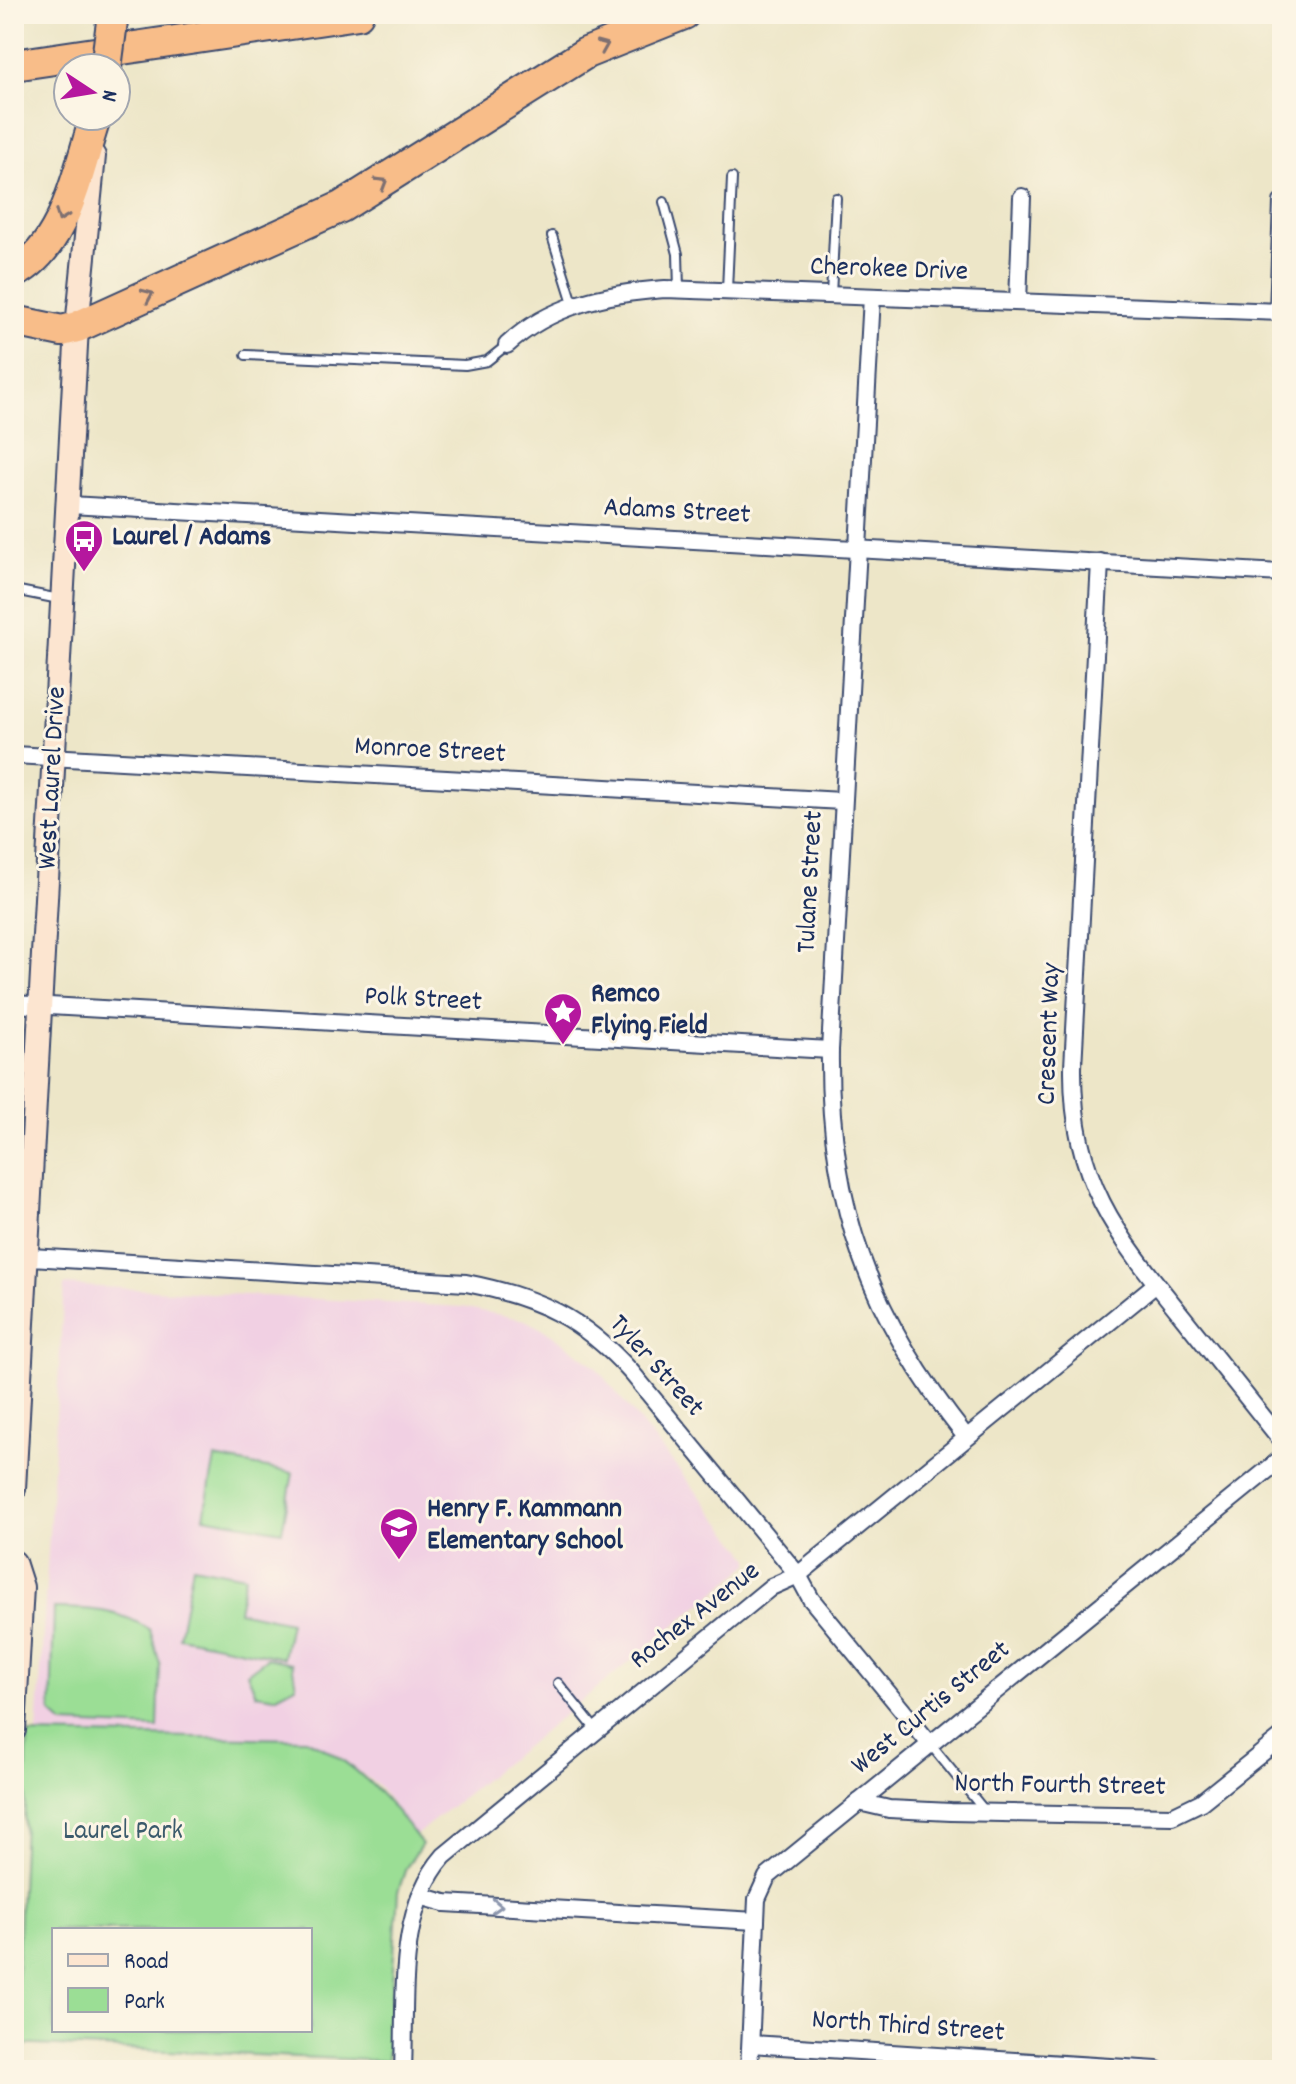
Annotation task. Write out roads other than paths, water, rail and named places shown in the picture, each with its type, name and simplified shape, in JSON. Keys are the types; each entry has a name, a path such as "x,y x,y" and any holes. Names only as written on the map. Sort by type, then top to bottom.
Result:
{"highway":[{"path":"108,52 113,14"},
{"path":"14,65 358,14"},
{"path":"14,321 62,331 77,327 341,207 586,53 684,14"},
{"path":"129,52 162,43"},
{"path":"14,83 52,73"},
{"path":"14,273 38,257 53,237 92,132"}],"main road":[{"name":"West Laurel Drive","path":"14,1489 21,1256 42,1006 77,327 96,132"},
{"path":"14,1562 22,1587 14,1730"}],"street":[{"path":"1018,302 1022,197"},
{"path":"1280,312 1282,202"},
{"name":"Cherokee Drive","path":"507,345 544,317 574,306 624,294 679,289 1280,312"},
{"name":"Tulane Street","path":"872,297 830,1050 835,1162 857,1249 900,1342 966,1437"},
{"name":"Adams Street","path":"70,505 1282,573"},
{"name":"Crescent Way","path":"1100,562 1073,1102 1081,1152 1099,1202 1122,1240 1282,1441"},
{"name":"Monroe Street","path":"14,755 842,801"},
{"name":"Polk Street","path":"14,1004 830,1050"},
{"name":"Tyler Street","path":"21,1256 466,1283 519,1294 558,1311 612,1351 798,1575 811,1599 930,1744"},
{"name":"Rochex Avenue","path":"403,2070 409,1952 420,1896 432,1871 444,1856 771,1587 798,1575 1156,1284"},
{"name":"West Curtis Street","path":"749,2070 757,1899 767,1877 1282,1458"},
{"name":"North Fourth Street","path":"859,1802 889,1809 1172,1816 1201,1802 1282,1737"},
{"path":"420,1896 445,1903 756,1921"},
{"name":"North Third Street","path":"751,2044 1157,2070"}],"lane":[{"path":"727,290 732,178"},
{"path":"831,295 836,198"},
{"path":"664,202 678,254 679,289"},
{"path":"552,236 574,306"},
{"path":"246,355 465,365 487,361 507,345"},
{"path":"14,590 64,600"},
{"path":"558,1683 596,1730"},
{"path":"930,1744 984,1810"}],"place":[{"name":"Laurel / Adams","path":"84,573"},
{"name":"Remco Flying Field","path":"563,1046"},
{"name":"Henry F. Kammann Elementary School","path":"399,1561"}],"park label":[{"name":"Laurel Park","path":"123,1833"}]}
